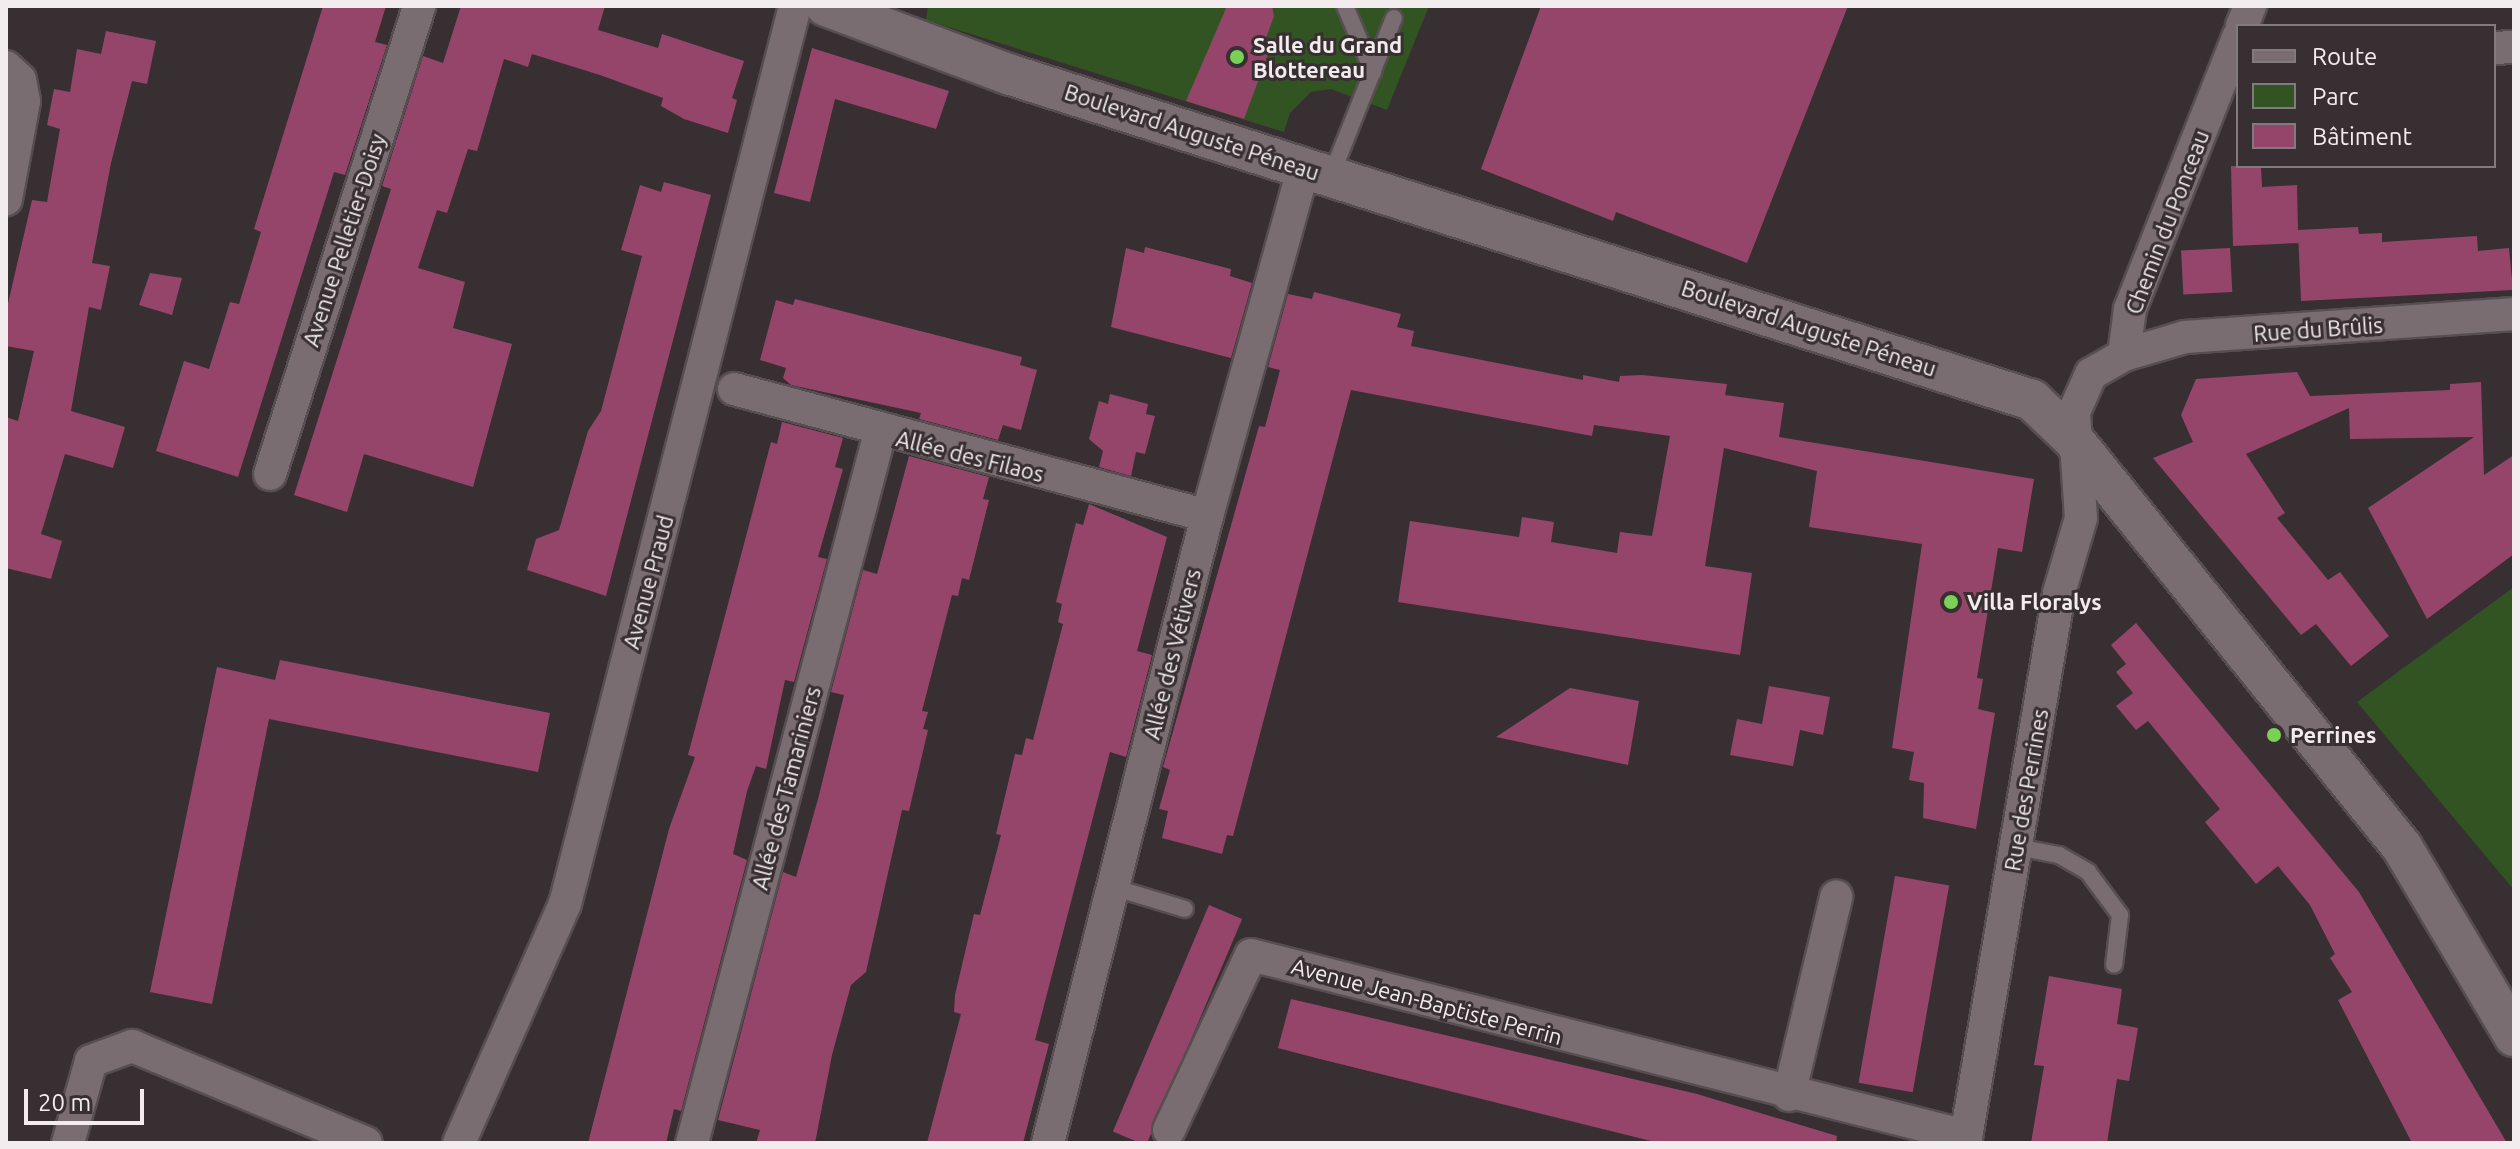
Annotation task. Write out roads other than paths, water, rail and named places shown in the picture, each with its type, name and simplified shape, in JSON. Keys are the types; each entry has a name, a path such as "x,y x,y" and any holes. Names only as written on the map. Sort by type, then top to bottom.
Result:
{"street":[{"name":"Avenue Pelletier-Doisy","path":"270,474 419,6"},
{"name":"Avenue Praud","path":"459,1143 565,904 795,6"},
{"name":"Boulevard Auguste Péneau","path":"826,6 1008,74 2032,400 2072,438 2402,847 2514,1036"},
{"name":"Chemin du Ponceau","path":"2124,355 2130,309 2235,53"},
{"path":"6,67 20,80 24,101 6,199"},
{"name":"Allée des Vétivers","path":"1048,1143 1207,516 1318,172"},
{"name":"Rue du Brûlis","path":"2124,355 2185,337 2514,314"},
{"path":"2072,438 2074,412 2091,374 2124,355"},
{"name":"Allée des Filaos","path":"734,389 880,433 1207,516"},
{"name":"Allée des Tamariniers","path":"692,1143 880,433"},
{"name":"Rue des Perrines","path":"1965,1139 2059,593 2081,518 2072,438"},
{"path":"1789,1095 1836,897"},
{"name":"Avenue Jean-Baptiste Perrin","path":"1169,1130 1251,955 1965,1139"},
{"path":"68,1143 91,1061 132,1046 366,1143"}],"lane":[{"path":"1345,6 1373,72"},
{"path":"1318,172 1373,72 1394,18"},
{"path":"2017,847 2059,855 2088,872 2120,915 2114,965"},
{"path":"1112,887 1185,909"}],"place":[{"name":"Salle du Grand Blottereau","path":"1237,57"},
{"name":"Villa Floralys","path":"1951,602"},
{"name":"Perrines","path":"2274,735"}]}
